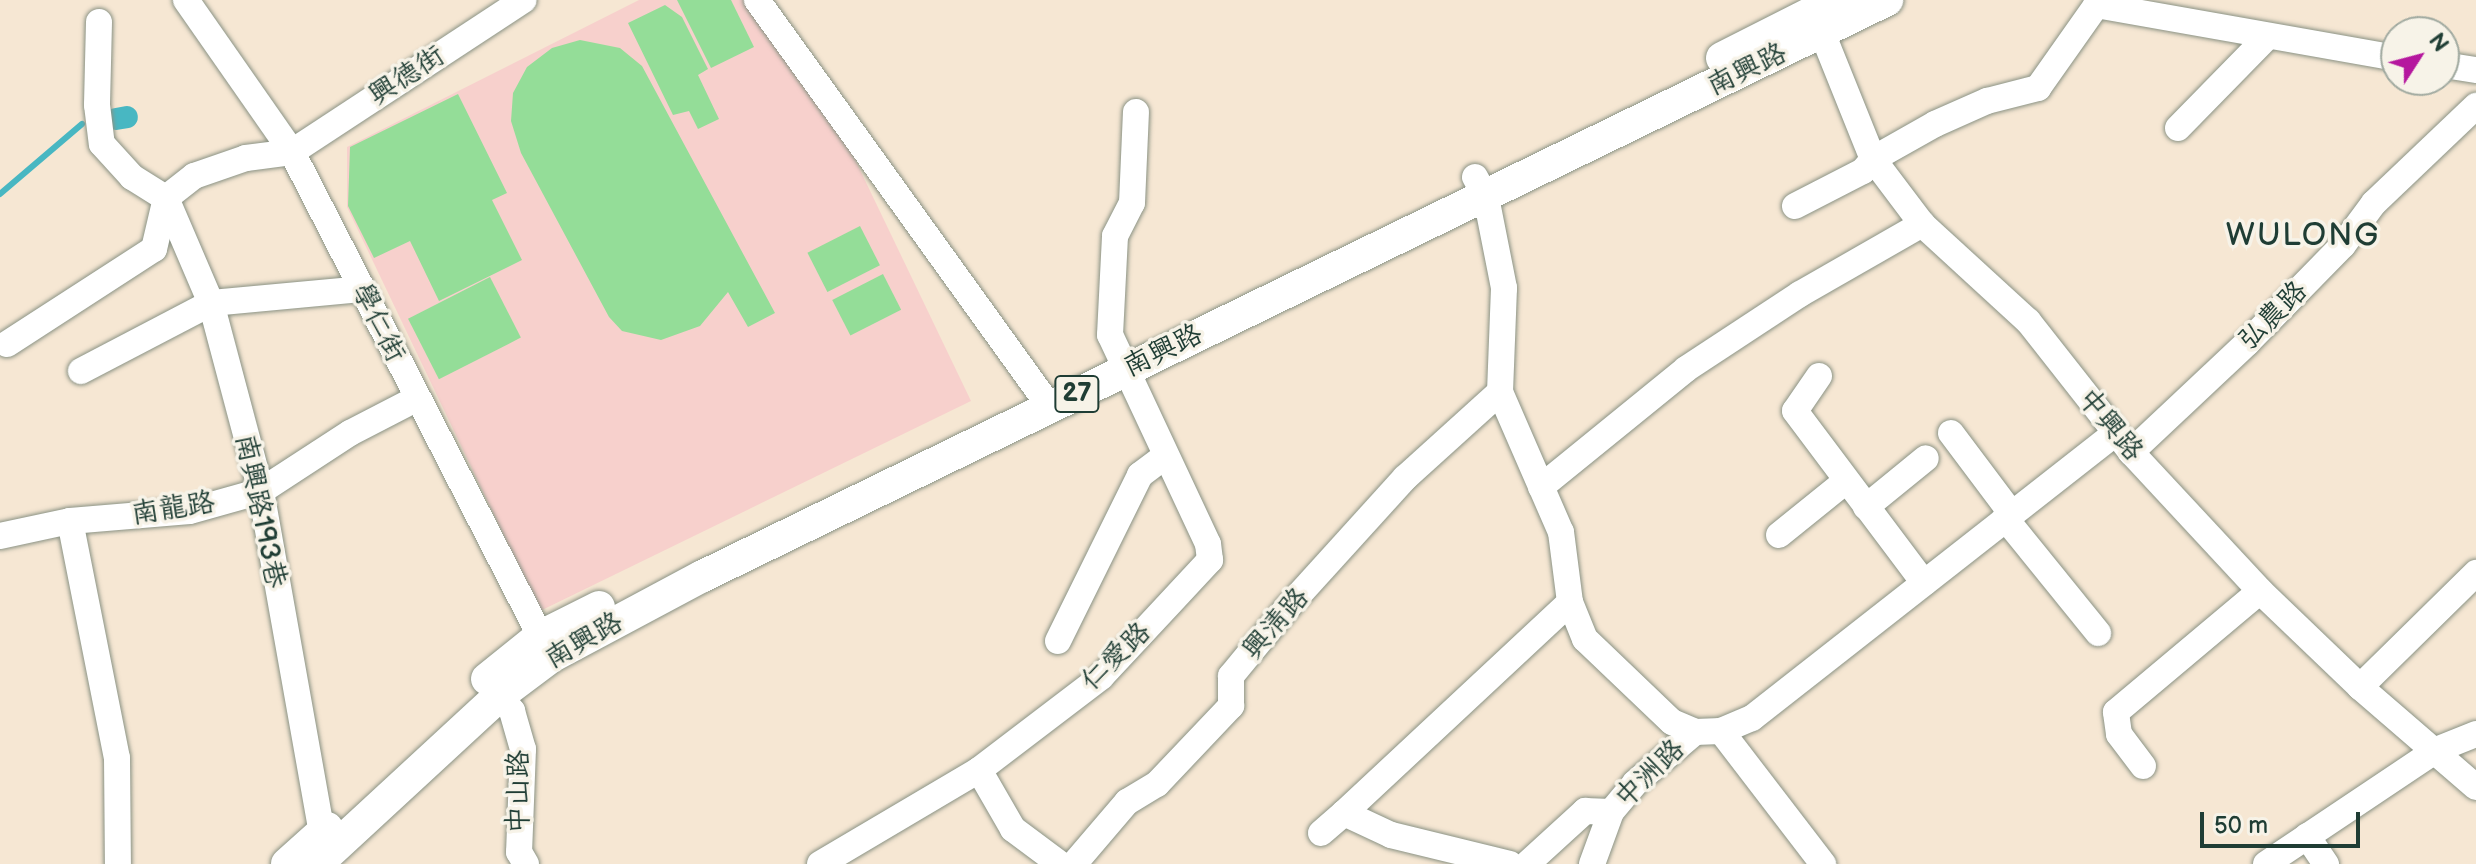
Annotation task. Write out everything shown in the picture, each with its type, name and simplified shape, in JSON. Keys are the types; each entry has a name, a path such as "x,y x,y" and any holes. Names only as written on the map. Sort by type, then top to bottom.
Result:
{"main road":[{"name":"南興路","path":"287,864 319,848 492,688 545,647 703,576 1121,361 1825,15 1887,0"}],"street":[{"name":"學仁街","path":"186,0 292,152 545,647"},
{"name":"興德街","path":"292,152 523,0"},
{"path":"757,0 1046,399"},
{"path":"1795,206 1863,171 1873,159 1987,101 2038,88 2098,3 2267,37 2380,55"},
{"name":"中興路","path":"1825,15 1873,159 1922,224 2028,321 2123,443 2260,591 2360,687 2476,787"},
{"path":"99,22 97,105 102,144 132,177 166,198"},
{"path":"2178,128 2267,37"},
{"name":"弘農路","path":"1924,583 2008,515 2123,443 2247,343 2343,245 2374,203 2476,106"},
{"name":"仁愛路","path":"820,864 979,770 1101,677 1210,560 1208,544 1110,335 1115,236 1132,203 1136,112"},
{"path":"7,344 154,249 166,198 194,176 246,158 292,152"},
{"path":"1480,187 1504,288 1500,392 1561,532 1570,602 1585,639 1672,722 1708,731 1823,864"},
{"name":"南興路193巷","path":"166,198 211,303 261,491 319,848"},
{"path":"1541,487 1686,369 1800,294 1922,224"},
{"path":"81,371 211,303 361,289"},
{"path":"1819,376 1795,411 1924,583"},
{"name":"興清路","path":"1074,864 1127,802 1157,784 1231,706 1231,676 1287,608 1405,478 1500,392"},
{"name":"南龍路","path":"0,536 70,521 190,511 261,491 350,433 416,399"},
{"path":"1951,433 2008,515 2098,633"},
{"path":"1058,641 1140,475 1165,456"},
{"path":"1866,507 1926,458"},
{"path":"1779,535 1846,481"},
{"path":"70,521 117,758 118,864"},
{"path":"2360,687 2476,573"},
{"name":"中洲路","path":"1592,864 1611,812 1635,783 1708,731 1752,718 1924,583"},
{"path":"2143,766 2119,734 2116,712 2260,591"},
{"path":"1321,833 1570,602"},
{"name":"中山路","path":"492,688 512,711 523,749 519,852 526,864"},
{"path":"2266,864 2436,750 2476,734"},
{"path":"979,770 1013,829 1060,864"},
{"path":"1527,864 1585,811 1611,812"},
{"path":"1344,813 1391,835 1510,864"},
{"path":"2307,836 2326,864"}],"shaded area":[{"path":"639,0 750,0 836,120 971,401 540,611 347,207 347,147"}],"green space":[{"path":"677,0 731,0 754,47 711,68"},
{"path":"665,5 682,17 708,69 698,75 719,119 698,129 689,111 673,115 628,23"},
{"path":"580,40 620,48 642,66 775,313 748,327 728,292 700,326 661,340 622,331 609,317 521,153 511,121 513,93 527,67 552,48"},
{"path":"458,94 507,193 492,200 522,260 439,301 410,241 374,258 348,206 350,147"},
{"path":"860,226 880,265 827,292 807,253"},
{"path":"883,274 901,310 850,336 832,300"},
{"path":"490,277 521,338 439,379 408,319"}],"waterway":[{"path":"116,119 127,117"},
{"path":"0,194 82,124"}],"district":[{"name":"WULONG","path":"2303,236"}]}
